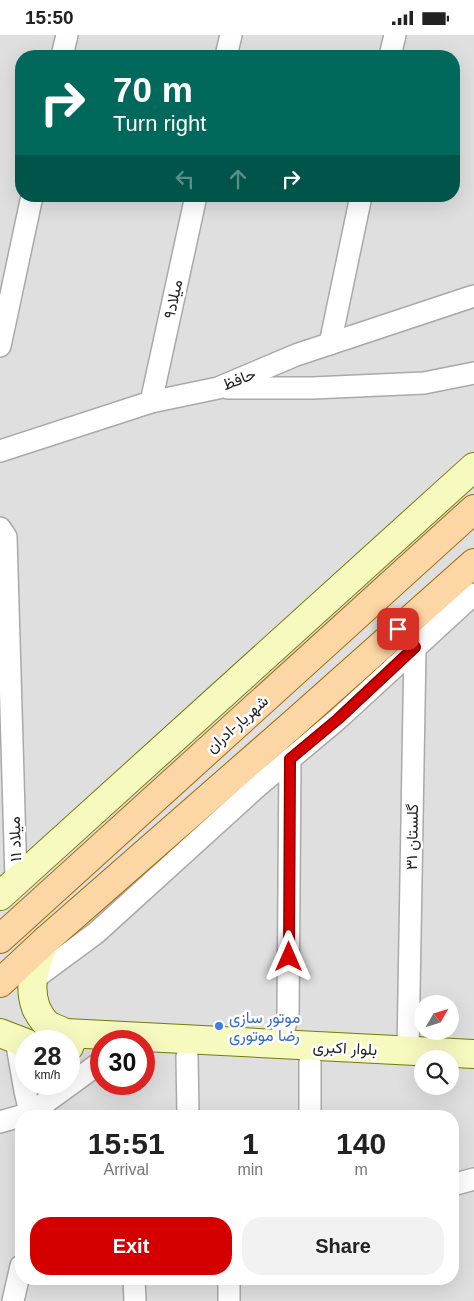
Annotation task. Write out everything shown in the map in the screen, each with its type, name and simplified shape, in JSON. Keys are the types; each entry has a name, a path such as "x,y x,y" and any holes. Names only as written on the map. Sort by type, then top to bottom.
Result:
{"main road":[{"name":"شهریار-ادران","path":"0,939 474,509"},
{"path":"0,983 46,940 294,723 407,638 474,563"}],"street":[{"path":"63,50 67,35"},
{"path":"227,50 231,35"},
{"path":"391,50 395,35"},
{"path":"0,346 31,202"},
{"name":"میلاد۹","path":"151,402 195,202"},
{"path":"330,344 360,202"},
{"name":"حافظ","path":"0,451 151,402 218,388 296,355 474,296"},
{"path":"218,388 313,388 424,383 474,373"},
{"path":"8,888 474,467"},
{"name":"میلاد ۱۱","path":"0,528 6,537 8,888"},
{"path":"31,981 96,933 290,759 338,719 407,638 474,593"},
{"name":"گلستان ۳۱","path":"407,638 416,1050"},
{"path":"279,1045 288,1016 290,759"},
{"path":"34,1110 83,1047 48,1025 39,1014 33,999 31,981 35,965 46,940"},
{"path":"14,1039 30,1110"},
{"name":"بلوار اکبری","path":"83,1047 279,1045 414,1059"},
{"name":"بلوار اکبری","path":"459,1055 474,1054"},
{"name":"بلوار اکبری","path":"155,1055 310,1062 414,1059"},
{"path":"187,1056 188,1110"},
{"path":"310,1062 310,1110"},
{"path":"459,1069 474,1070"},
{"path":"0,1122 15,1118"},
{"path":"459,1183 474,1179"},
{"path":"13,1301 17,1285"},
{"path":"134,1285 135,1301"},
{"path":"229,1285 229,1301"}],"shaded area":[{"path":"0,35 474,35 474,1301 0,1301"}],"place":[{"name":"موتور سازی رضا موتوری","path":"219,1026"}],"route":[{"path":"289,957 290,759 338,719 415,647 398,629"}]}
